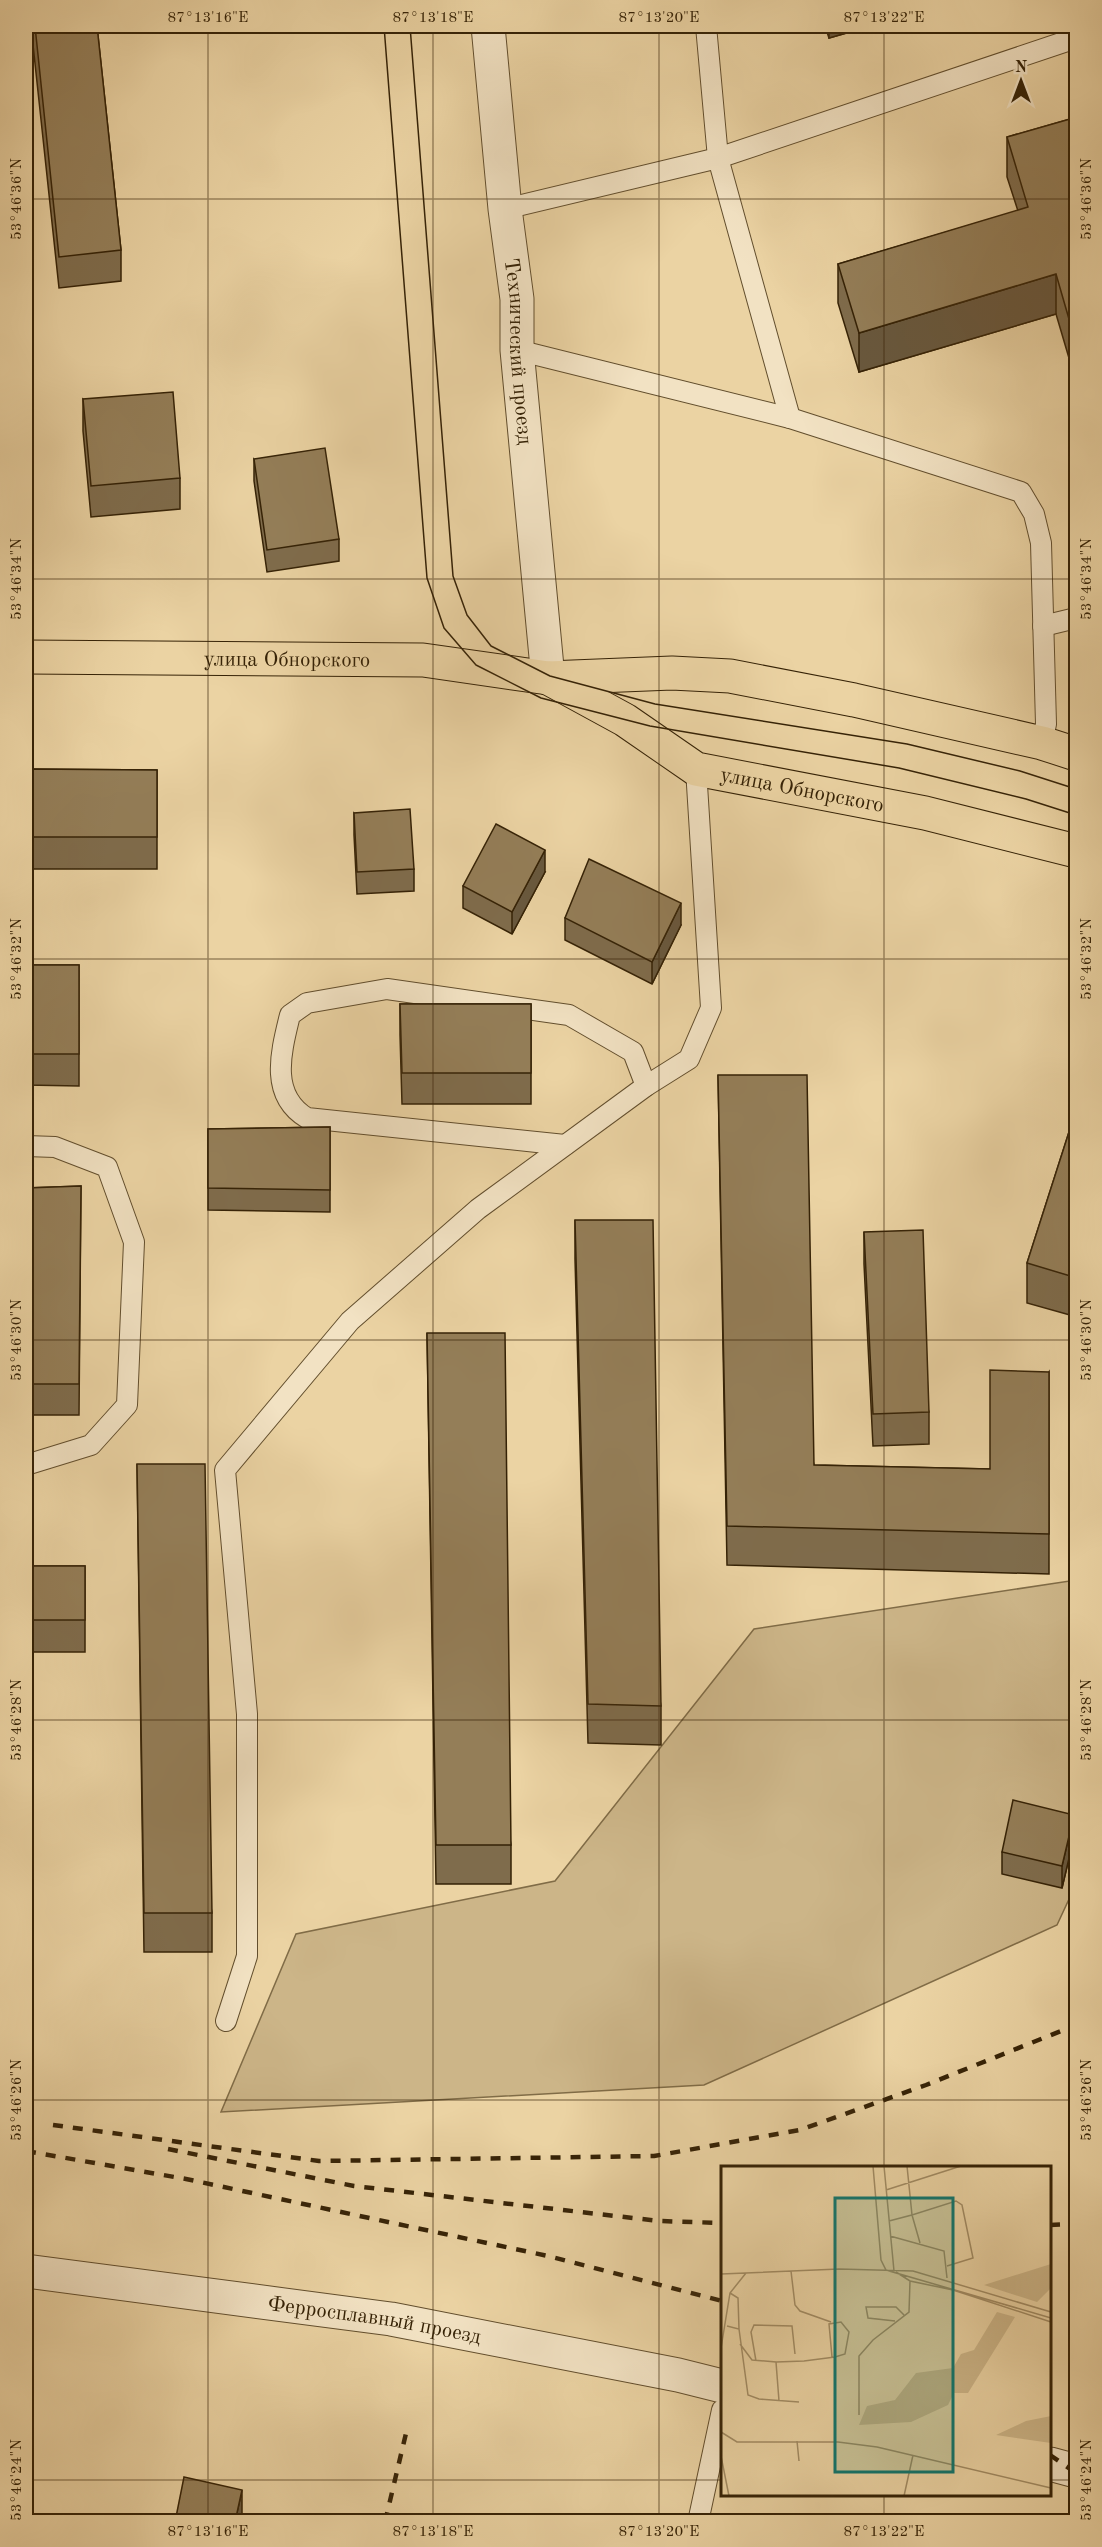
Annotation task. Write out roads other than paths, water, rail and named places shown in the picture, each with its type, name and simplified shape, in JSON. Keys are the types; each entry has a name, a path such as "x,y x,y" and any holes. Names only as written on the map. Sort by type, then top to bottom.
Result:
{"main road":[{"name":"улица Обнорского","path":"26,657 423,660 548,678 672,673 730,676 1044,734 1077,753"},
{"name":"улица Обнорского","path":"548,678 625,720 696,770 925,813 1077,851"}],"street":[{"name":"Технический проезд","path":"488,26 505,209 517,298 517,350 548,678"},
{"name":"Ферросплавный проезд","path":"26,2271 391,2319 678,2375 721,2386"},
{"path":"1051,2464 1077,2471"}],"lane":[{"path":"706,26 718,158 790,418"},
{"path":"505,209 718,158 1077,38"},
{"path":"517,350 790,418 1021,492 1034,514 1041,543 1044,734"},
{"path":"1043,626 1077,618"},
{"path":"226,2021 247,1956 247,1714 225,1470 351,1321 478,1209 646,1086 689,1059 711,1008 696,770"},
{"path":"565,1145 307,1118 293,1110 281,1088 282,1047 290,1015 307,1003 387,988 569,1015 633,1052 646,1086"},
{"path":"26,1146 55,1147 107,1167 134,1242 128,1405 91,1445 26,1465"},
{"path":"698,2522 721,2419"}],"tram line":[{"path":"384,26 427,578 444,628 476,665 541,698 650,726 899,768 1026,799 1076,815"},
{"path":"410,26 453,576 467,615 491,646 550,676 655,704 907,744 1020,771 1076,789"}],"railway":[{"path":"53,2125 319,2161 654,2156 800,2130 926,2085 1076,2025"},
{"path":"168,2149 354,2186 659,2221 721,2223"},
{"path":"26,2151 186,2179 548,2256 721,2301"},
{"path":"1051,2225 1076,2224"},
{"path":"385,2522 407,2429"},
{"path":"1051,2456 1076,2473"}]}
